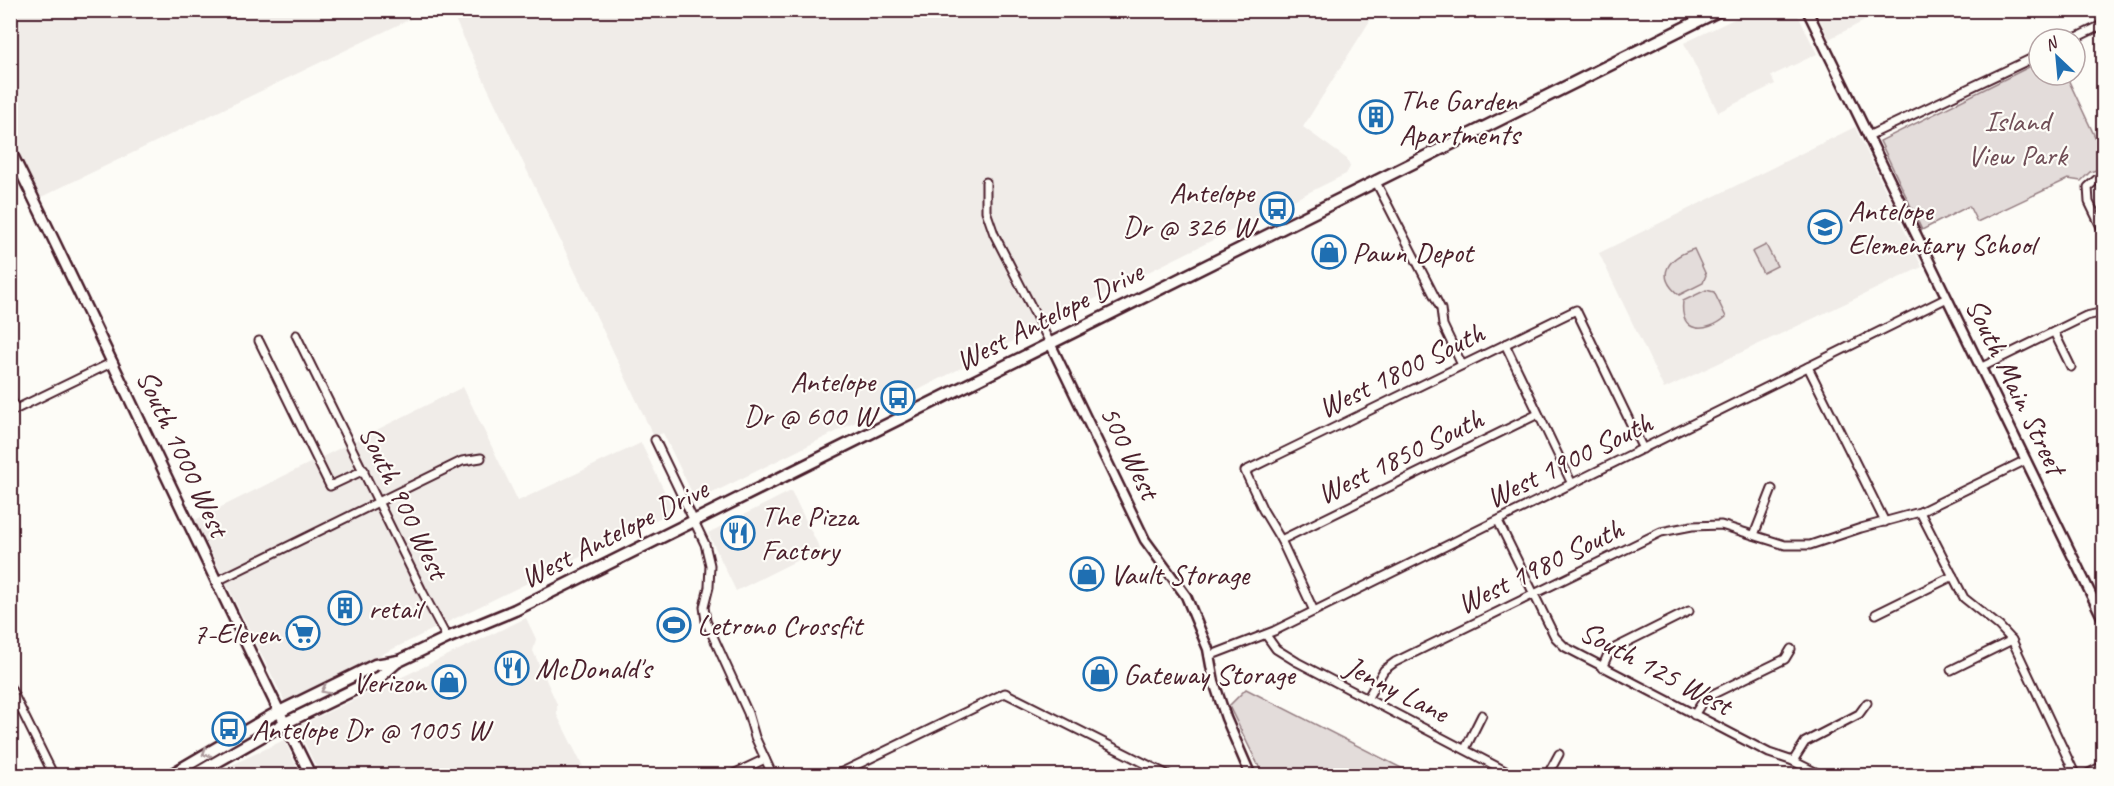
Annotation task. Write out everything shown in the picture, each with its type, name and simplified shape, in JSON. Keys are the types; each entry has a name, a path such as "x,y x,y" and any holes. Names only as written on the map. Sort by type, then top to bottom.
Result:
{"main road":[{"name":"West Antelope Drive","path":"192,776 285,723 380,677 399,661 515,610 1720,10"},
{"name":"South 1000 West","path":"10,150 114,362 160,466 312,776"},
{"name":"West Antelope Drive","path":"169,776 218,745 279,712 375,665 399,661"}],"street":[{"name":"South Main Street","path":"1807,10 2103,621"},
{"path":"2087,32 2103,24"},
{"path":"1868,136 2027,61"},
{"path":"2103,177 2088,187 2089,202 2103,233"},
{"path":"1376,180 1441,309 1443,326 1462,365"},
{"name":"500 West","path":"986,182 986,211 994,234 1050,343 1145,540 1186,596 1209,656 1214,682 1235,741 1251,776"},
{"name":"West 1900 South","path":"1209,656 1266,634 1314,611 1947,298"},
{"name":"West 1800 South","path":"1281,540 1263,510 1245,471 1576,310 1643,448"},
{"path":"1980,368 2086,316 2103,312"},
{"path":"2054,332 2071,367"},
{"name":"South 900 West","path":"296,335 447,638"},
{"path":"259,341 330,486 364,470"},
{"path":"1505,344 1572,484"},
{"path":"10,398 13,411 114,362"},
{"path":"1808,367 1885,522"},
{"name":"West 1850 South","path":"1281,540 1538,414"},
{"path":"655,440 705,544 710,565 710,587 705,607 706,621 748,713 755,737 773,776"},
{"path":"217,581 462,461 481,458"},
{"name":"West 1980 South","path":"1367,699 1384,670 1395,662 1661,532 1692,526 1721,525 1785,545 1810,545 1920,512 2026,460"},
{"path":"1754,535 1772,489"},
{"path":"1920,512 1964,598 1999,626 2012,640 2076,776"},
{"name":"South 125 West","path":"1498,521 1555,637 1565,647 1769,753 1794,761 1823,776"},
{"path":"1281,540 1314,611"},
{"path":"1876,614 1953,576"},
{"path":"1602,668 1608,652 1689,611"},
{"name":"Jenny Lane","path":"1266,634 1276,649 1297,662 1515,776"},
{"path":"1951,670 2012,640"},
{"path":"1694,715 1705,698 1785,659 1791,649"},
{"path":"10,687 54,776"},
{"path":"834,776 1005,693 1170,776"},
{"path":"1794,761 1805,742 1859,714 1867,703"},
{"path":"1465,749 1482,714"},
{"path":"1547,776 1559,754"},
{"path":"729,776 765,759"},
{"path":"2083,776 2103,765"}],"shaded area":[{"path":"1753,10 1796,11 1817,54 1771,76 1775,84 1718,112 1684,43"},
{"path":"11,11 427,11 39,198 11,141"},
{"path":"451,11 1376,11 1303,127 1347,159 1350,167 1346,174 696,501 663,433 654,437"},
{"path":"1816,11 1884,11 1829,39"},
{"path":"1855,127 1922,267 1664,389 1599,253"},
{"path":"463,387 518,501 641,443 674,511 285,702 195,520"},
{"path":"791,491 820,549 736,591 708,533"},
{"path":"526,618 536,639 533,651 557,704 557,715 587,775 320,775 297,727"},
{"path":"284,740 301,775 211,775"}],"green space":[{"name":"Island View Park","path":"2027,68 2027,87 2072,87 2103,154 2103,168 2090,172 2081,181 2068,179 1977,222 1969,206 1922,230 1880,141"},
{"path":"1766,245 1777,266 1763,273 1752,252"},
{"path":"1694,249 1706,275 1703,283 1679,295 1671,288 1666,274 1672,262 1685,252"},
{"path":"1706,290 1714,292 1726,317 1710,326 1696,328 1685,320 1683,301"},
{"path":"1246,689 1415,775 1263,775 1229,706"}],"place":[{"name":"The Garden Apartments","path":"1376,117"},
{"name":"Antelope Dr @ 326 W","path":"1277,209"},
{"name":"Antelope Elementary School","path":"1825,227"},
{"name":"Pawn Depot","path":"1329,252"},
{"name":"Antelope Dr @ 600 W","path":"898,398"},
{"name":"The Pizza Factory","path":"738,533"},
{"name":"Vault Storage","path":"1087,574"},
{"name":"retail","path":"345,608"},
{"name":"Letrono Crossfit","path":"674,625"},
{"name":"7-Eleven","path":"303,633"},
{"name":"McDonald's","path":"512,668"},
{"name":"Gateway Storage","path":"1100,674"},
{"name":"Verizon","path":"449,682"},
{"name":"Antelope Dr @ 1005 W","path":"229,729"}]}
